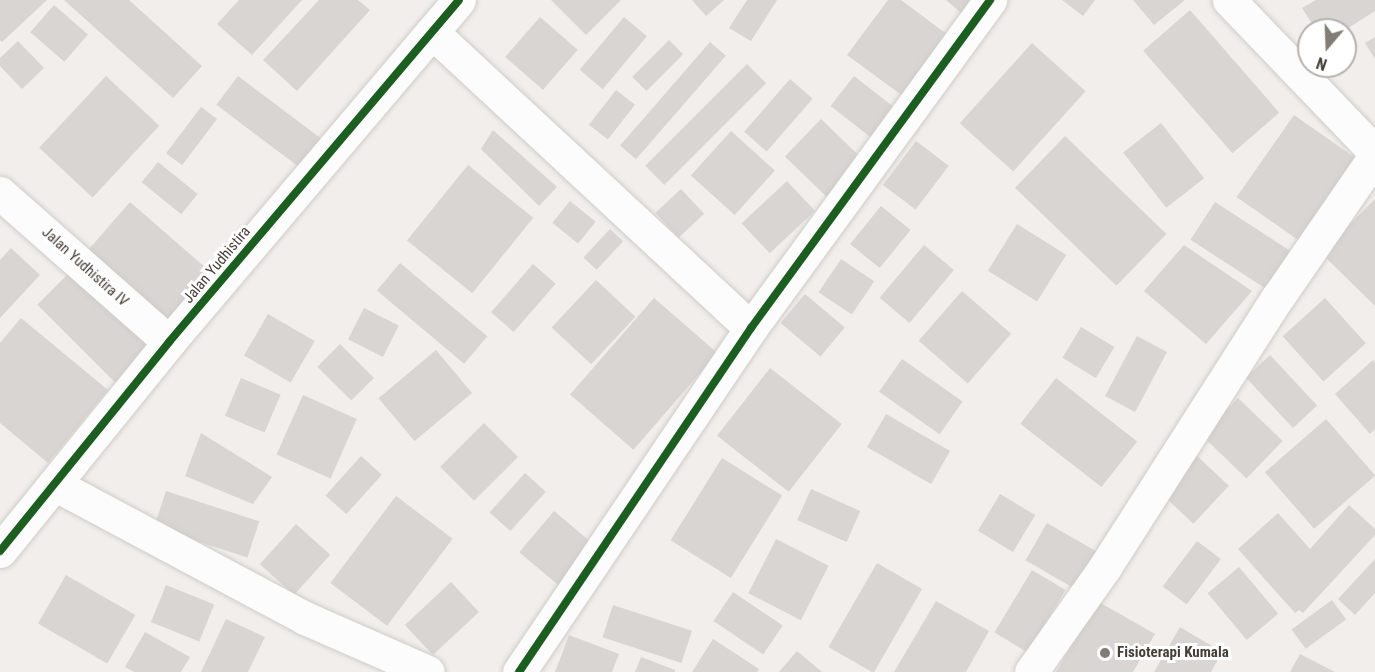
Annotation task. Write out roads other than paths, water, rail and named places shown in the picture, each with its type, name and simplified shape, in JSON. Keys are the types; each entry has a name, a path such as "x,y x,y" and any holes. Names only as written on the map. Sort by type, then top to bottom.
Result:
{"street":[{"name":"Jalan Yudhistira","path":"0,551 170,342 459,0"},
{"path":"519,672 751,328 990,0"},
{"path":"1031,672 1105,567 1278,297 1375,154 1229,0"},
{"path":"432,32 751,328"},
{"name":"Jalan Yudhistira IV","path":"0,193 170,342"},
{"path":"54,484 306,618 428,672"}],"place":[{"name":"Fisioterapi Kumala","path":"1105,653"}]}
